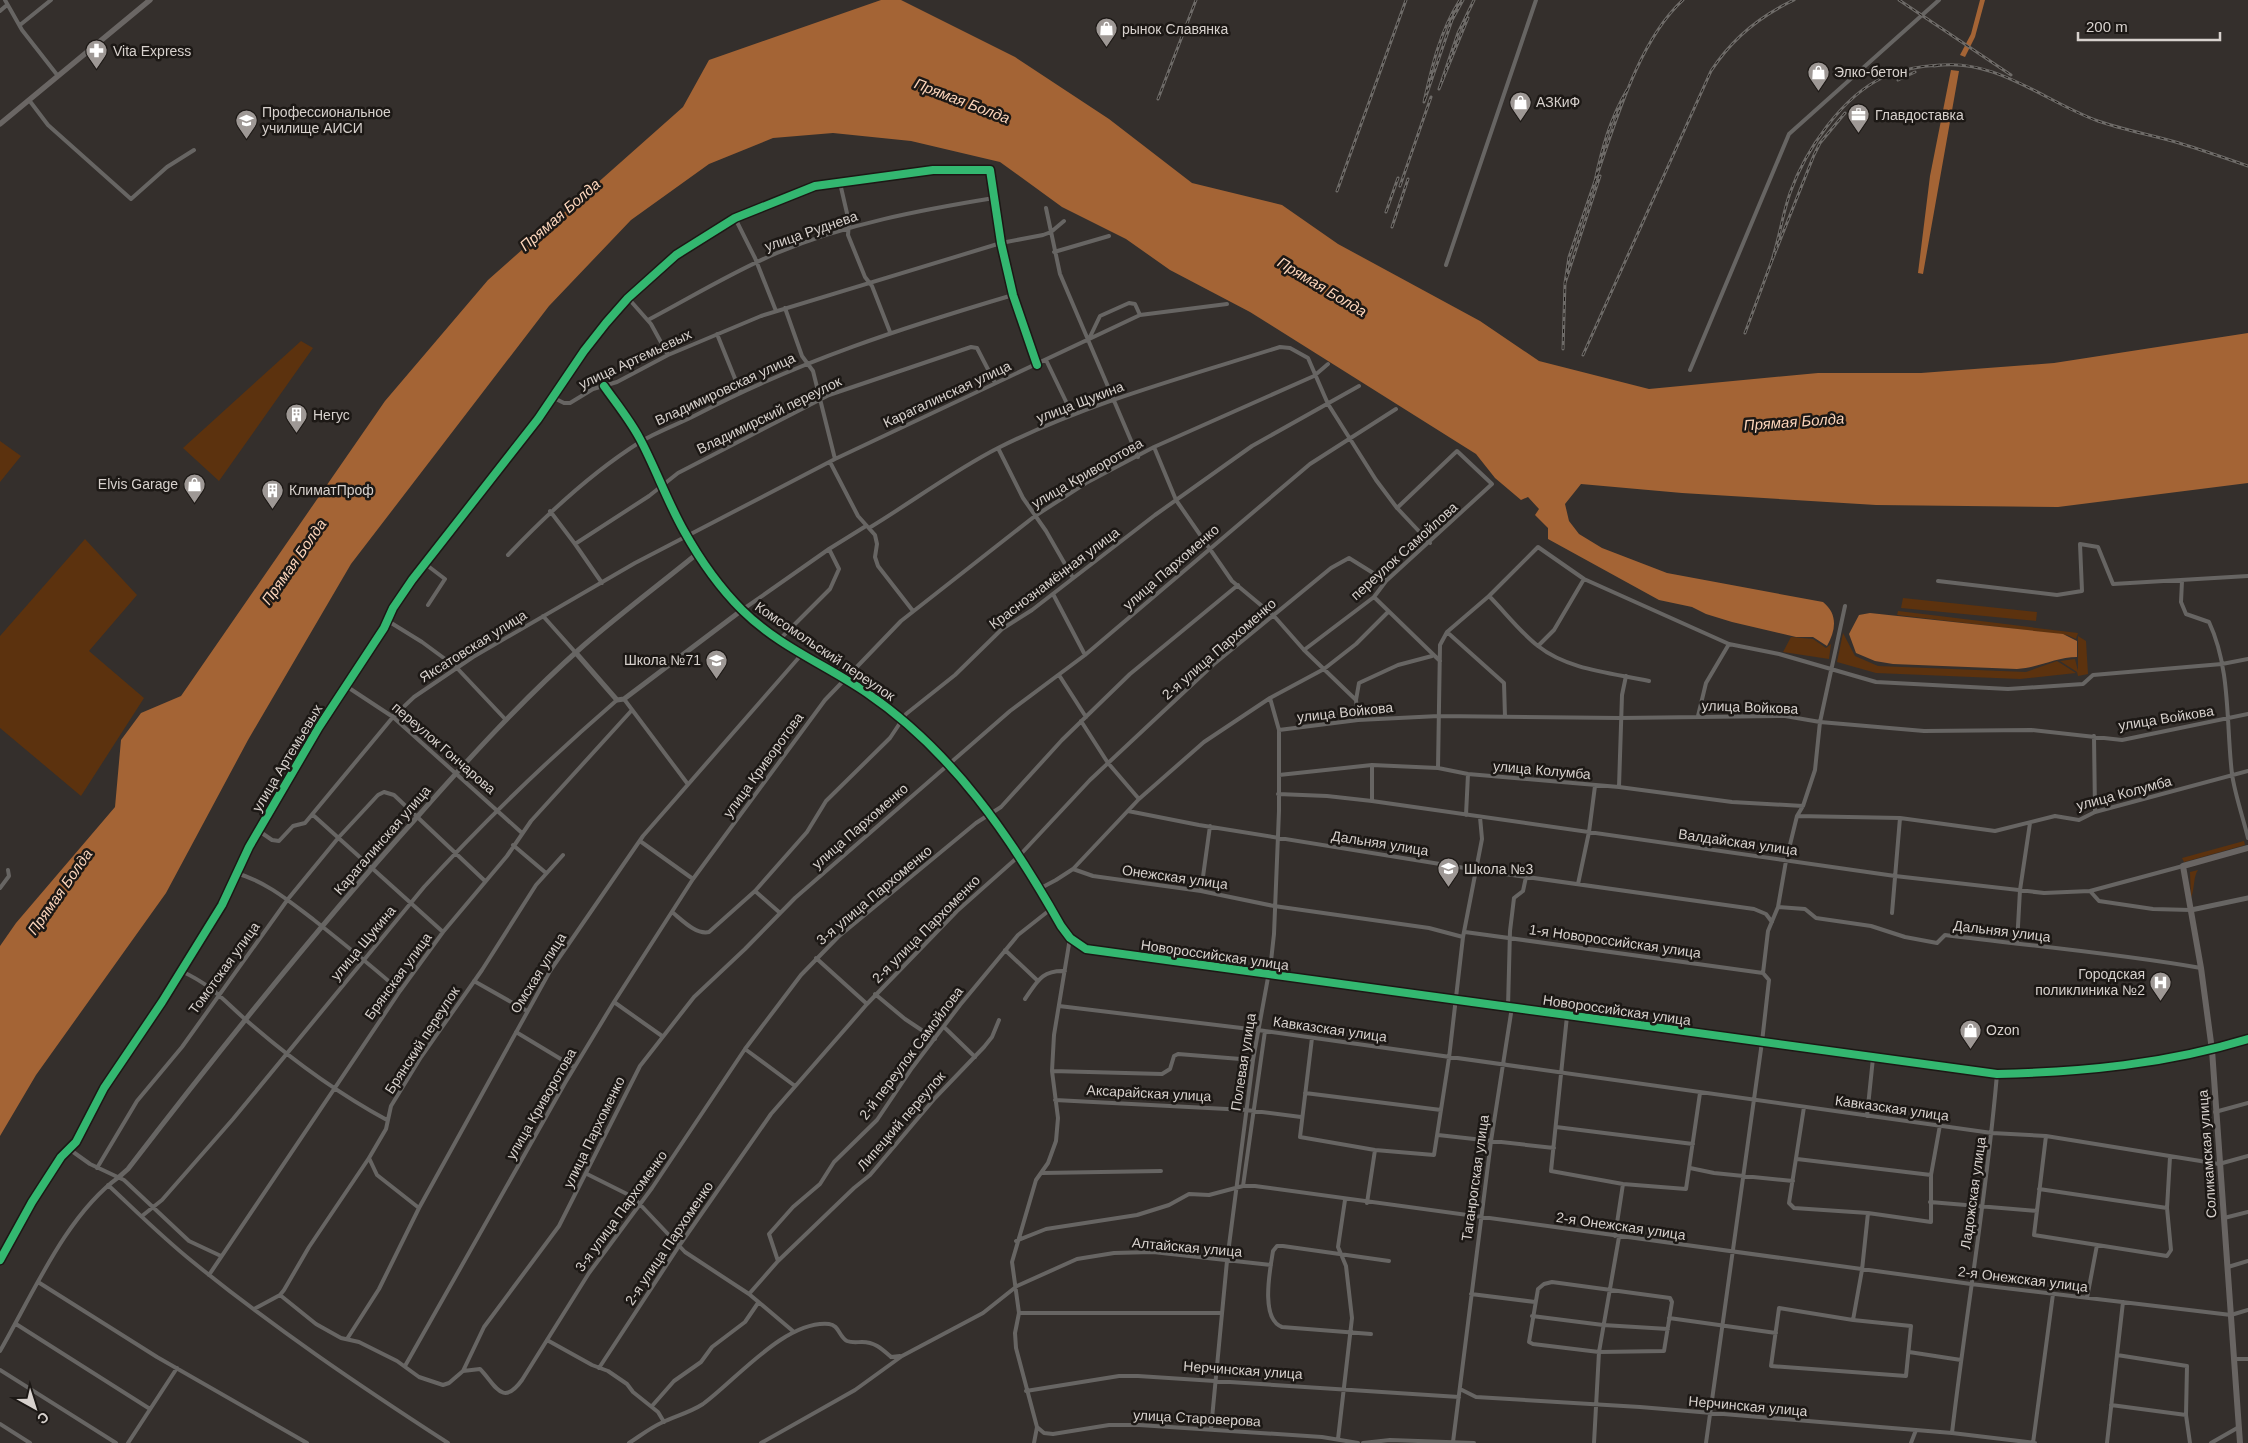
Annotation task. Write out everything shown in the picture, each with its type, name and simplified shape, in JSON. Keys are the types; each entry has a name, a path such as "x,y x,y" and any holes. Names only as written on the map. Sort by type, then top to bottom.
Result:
{"main road":[{"path":"0,124 150,0"},
{"path":"2183,866 2248,848"},
{"name":"Соликамская улица","path":"2183,866 2201,968 2212,1050 2240,1443"}],"street":[{"path":"4,0 58,76"},
{"path":"20,25 51,0"},
{"path":"1446,265 1536,0"},
{"path":"1690,370 1789,134 1939,0"},
{"path":"0,11 7,5"},
{"path":"29,100 48,125 131,199 167,167 194,150"},
{"path":"554,398 584,351 628,298 676,255 735,218 815,186 924,171 990,170 1000,243 1013,295 1037,364"},
{"path":"840,183 848,236 890,332"},
{"name":"улица Руднева","path":"648,320 777,253 848,229 918,210 994,198"},
{"path":"1046,208 1060,274 1112,400 1138,457"},
{"path":"735,218 757,262 776,311"},
{"name":"улица Артемьевых","path":"0,1260 32,1202 61,1157 76,1142 104,1088 181,972 222,905 236,873 259,831 346,686 388,621 393,608 424,564 554,398 564,403 570,403 586,393 632,375 668,355 776,311 1000,243 1051,232 1064,221"},
{"path":"1054,252 1109,236"},
{"name":"Владимировская улица","path":"508,555 574,490 642,441 740,392 808,363 890,332 1013,295"},
{"path":"628,298 648,320 668,355"},
{"path":"1088,340 1100,316 1129,303 1135,304 1140,315"},
{"name":"Карагалинская улица","path":"688,536 835,459 1140,315 1226,304"},
{"path":"786,308 802,356 813,371 835,459"},
{"path":"717,334 740,392"},
{"name":"Владимирский переулок","path":"575,544 662,486 678,473 820,399 971,347 977,348 995,383"},
{"name":"улица Щукина","path":"624,699 742,610 829,549 998,448 1072,414 1280,348 1290,348 1300,352 1312,364 1314,376"},
{"path":"1046,360 1072,414"},
{"name":"улица Криворотова","path":"405,1366 574,1067 614,1002 693,879 825,700 883,639 913,611 1035,516 1086,483 1154,447 1314,376 1328,364"},
{"path":"1314,376 1328,404 1396,508 1430,543"},
{"path":"604,386 642,441 662,486 698,553"},
{"name":"Краснознамённая улица","path":"672,912 703,934 710,932 755,891 808,832 826,801 890,738 913,707 956,675 1002,629 1032,610 1176,500 1252,446 1359,386"},
{"name":"улица Пархоменко","path":"463,1370 484,1327 559,1226 640,1066 694,997 745,949 779,912 949,762 1010,711 1085,655 1310,464 1396,409"},
{"path":"1154,447 1176,500 1232,581 1274,616 1304,650 1356,700"},
{"path":"998,448 1023,498 1073,578"},
{"name":"переулок Самойлова","path":"1304,650 1374,597 1386,581 1430,543 1492,484 1457,451 1396,508"},
{"path":"830,462 846,494 875,535 877,544 875,557 878,566 913,611"},
{"path":"550,512 602,583"},
{"name":"Яксатовская улица","path":"259,831 272,840 279,841 293,826 305,823 393,717 414,697 456,667 667,545 688,536"},
{"path":"1938,581 2056,595 2082,591 2080,544 2098,547 2113,584 2248,576"},
{"path":"1438,768 1440,646 1447,632 1489,596 1538,548 1584,578 1729,644 1832,668 1876,682 2008,689 2083,684 2093,675 2222,664 2248,659"},
{"path":"780,639 834,583 839,569 829,549"},
{"name":"Карагалинская улица","path":"118,1177 128,1169 244,1018 370,868 456,772 506,720 576,653 698,553"},
{"name":"Комсомольский переулок","path":"698,553 742,610 780,639 845,680 903,721 949,762 1019,856 1044,897"},
{"name":"2-я улица Пархоменко","path":"599,1368 679,1246 771,1114 875,994 957,910 1019,856 1090,780 1214,664 1331,568 1349,558 1386,581"},
{"path":"424,564 445,579 428,605"},
{"path":"1538,646 1554,630 1584,578"},
{"path":"2182,581 2181,602 2186,614 2209,622 2217,640 2229,719 2232,775 2248,838"},
{"name":"3-я улица Пархоменко","path":"463,1370 480,1369 497,1390 504,1393 512,1392 522,1380 589,1273 640,1204 746,1049 816,958 838,937 976,823 1001,807 1081,721 1130,674 1238,585"},
{"path":"1052,594 1085,655"},
{"path":"1489,596 1538,646 1562,660 1591,669 1649,681"},
{"path":"1374,597 1432,656 1440,661"},
{"path":"1706,1443 1724,1325 1770,980 1763,973 1768,931 1778,906 1786,860 1797,816 1803,806 1815,770 1820,722 1845,606"},
{"path":"1038,889 1072,869 1139,799 1204,742 1270,698 1324,670 1356,644 1388,612"},
{"path":"543,616 617,700 624,699 687,783"},
{"path":"388,621 422,642 456,667 506,720"},
{"path":"1447,632 1504,683 1505,717"},
{"path":"1698,716 1706,683 1729,644"},
{"name":"Омская улица","path":"347,1339 379,1289 419,1208 526,1011 550,971 640,841 687,783 802,654"},
{"path":"1358,720 1356,700 1360,683 1398,665 1432,656"},
{"path":"1059,675 1086,716"},
{"path":"1619,787 1621,717 1626,676"},
{"name":"переулок Гончарова","path":"346,686 393,717 522,832"},
{"name":"Полевая улица","path":"1211,1429 1220,1313 1253,1060 1269,974 1274,906 1280,730 1270,698"},
{"name":"улица Щукина","path":"142,1216 155,1207 288,1054 364,959 455,853 556,753 617,700"},
{"name":"Брянская улица","path":"209,1275 400,991 443,932 486,881 522,832 632,710"},
{"name":"улица Войкова","path":"1280,730 1358,720 1439,716 1785,716 1820,722 1924,731 2031,730 2122,740 2248,714"},
{"path":"1081,721 1108,763 1139,799"},
{"path":"2094,736 2095,812"},
{"path":"1372,766 1372,801"},
{"name":"улица Колумба","path":"1279,775 1372,766 1438,768 1468,774 1619,787 1732,802 1803,806"},
{"name":"улица Колумба","path":"1797,816 1900,818 1994,831 2055,816 2079,820 2095,812 2248,771"},
{"path":"1466,815 1468,774"},
{"path":"1578,884 1589,832 1595,786"},
{"name":"Томотская улица","path":"97,1168 137,1101 182,1046 288,899 339,837 373,800 384,792 394,795 417,817"},
{"name":"Валдайская улица","path":"1278,794 1327,796 1372,801 1895,876 2044,893 2090,892 2098,901 2153,909 2191,910"},
{"name":"Дальняя улица","path":"1128,811 1277,838 1526,878 1754,909 1766,914 1772,922"},
{"path":"313,815 443,932"},
{"path":"417,817 486,881"},
{"path":"1312,1038 1299,1134 1304,1139 1375,1150 1429,1156 1434,1154 1449,1058 1463,937 1482,839 1480,817"},
{"path":"1892,913 1900,818"},
{"path":"2017,944 2020,890 2030,823"},
{"path":"1201,891 1210,826"},
{"path":"640,841 693,879"},
{"path":"513,845 546,873"},
{"name":"Брянский переулок","path":"254,1309 280,1295 369,1158 386,1129 392,1106 421,1057 474,981 526,900 546,873 563,855"},
{"path":"2090,892 2183,866"},
{"name":"Онежская улица","path":"1072,869 1093,876 1201,891 1274,906"},
{"path":"0,888 9,876 8,870"},
{"path":"236,873 260,882 288,899 323,925 400,991"},
{"name":"Таганрогская улица","path":"1453,1442 1510,1007 1510,931 1514,898 1523,891 1526,878"},
{"path":"755,891 779,912"},
{"name":"Новороссийская улица","path":"1044,897 1070,938 1079,946 1095,951 1997,1074 2060,1073 2127,1066 2212,1050 2248,1039"},
{"path":"2191,910 2248,898"},
{"path":"1274,906 1429,928 1463,937"},
{"name":"Дальняя улица","path":"1778,906 1805,909 1816,918 1871,926 1905,937 1937,943 1945,936 2124,955 2201,968"},
{"name":"2-й переулок Самойлова","path":"778,1260 769,1234 775,1225 820,1184 843,1152 868,1130 944,1027 1018,935 1051,909"},
{"name":"1-я Новороссийская улица","path":"1464,932 1636,954 1763,973"},
{"path":"1034,1443 1037,1428 1016,1348 1015,1333 1019,1313 1017,1286 1012,1262 1016,1241 1036,1180 1042,1173 1056,1141 1058,1118 1052,1071 1059,1006 1070,938"},
{"path":"1005,950 1038,980"},
{"path":"816,958 867,1004"},
{"path":"1025,999 1038,980 1052,971 1065,971"},
{"path":"181,972 219,993 244,1018 334,1089 387,1120"},
{"path":"474,981 526,1011"},
{"path":"875,994 905,1019 935,1039"},
{"path":"614,1002 662,1036"},
{"name":"Кавказская улица","path":"1059,1006 1258,1030 1501,1066 1992,1133 2046,1136 2219,1164"},
{"path":"1567,1016 1551,1171 1624,1184 1686,1189 1700,1093"},
{"name":"Липецкий переулок","path":"749,1294 778,1260 870,1175 935,1098 992,1037 999,1020"},
{"path":"944,1027 975,1057"},
{"path":"1243,1186 1265,1031"},
{"path":"516,1032 574,1067"},
{"path":"746,1049 795,1086"},
{"path":"1052,1071 1162,1074 1170,1069 1174,1056 1178,1054 1253,1060"},
{"path":"1867,1116 1873,1058"},
{"name":"Ладожская улица","path":"1952,1433 1971,1284 1984,1208 1997,1074"},
{"path":"1305,1093 1441,1110"},
{"name":"Аксарайская улица","path":"1055,1100 1246,1110 1301,1117"},
{"path":"2215,1112 2248,1103"},
{"path":"1804,1107 1789,1203 1794,1208 1868,1213 1931,1222 1931,1175 1940,1126"},
{"path":"1556,1126 1693,1144"},
{"path":"1438,1135 1554,1148"},
{"path":"2046,1136 2034,1235 2167,1256 2171,1250 2167,1208 2170,1157"},
{"path":"69,1149 97,1168 118,1177 155,1207 188,1241 221,1256"},
{"path":"1367,1202 1375,1150"},
{"path":"2219,1164 2248,1156"},
{"path":"369,1158 378,1175 419,1208"},
{"path":"1797,1158 1931,1175"},
{"path":"1690,1168 1714,1174 1743,1175 1793,1181"},
{"path":"1042,1173 1161,1171"},
{"path":"587,1174 624,1191 640,1204 679,1246 749,1294 794,1332"},
{"path":"0,1351 38,1282 77,1220 108,1185 118,1177"},
{"path":"1594,1443 1598,1404 1599,1352 1610,1289 1624,1184"},
{"path":"108,1185 209,1275 332,1368 448,1443"},
{"name":"2-я Онежская улица","path":"1016,1241 1046,1229 1137,1215 1164,1207 1189,1194 1209,1195 1243,1186 1862,1270 2231,1315"},
{"path":"2039,1189 2167,1208"},
{"path":"1338,1439 1352,1318 1346,1266 1337,1240 1345,1200"},
{"path":"1930,1202 2036,1211"},
{"path":"2224,1218 2248,1212"},
{"path":"1852,1320 1862,1270 1868,1213"},
{"path":"2087,1298 2097,1245"},
{"path":"1371,1334 1275,1324 1271,1319 1269,1300 1271,1265 1276,1246 1389,1261"},
{"name":"Алтайская улица","path":"761,1443 856,1390 902,1356 983,1313 1017,1286 1070,1262 1095,1255 1153,1252 1271,1265"},
{"path":"2228,1267 2248,1261"},
{"path":"38,1282 177,1368 307,1443"},
{"path":"1552,1282 1610,1289 1666,1296 1672,1302 1666,1346 1660,1352 1599,1352 1529,1342 1538,1289 1544,1284 1552,1282"},
{"path":"1471,1294 1535,1302"},
{"path":"2034,1443 2053,1294"},
{"path":"280,1295 316,1324 341,1338 359,1342 405,1366 419,1377 443,1385 449,1383 463,1370"},
{"path":"2107,1443 2123,1302"},
{"path":"652,1406 670,1385 701,1362 712,1348 745,1322 758,1303"},
{"path":"1779,1308 1852,1320 1911,1326 1906,1376 1771,1366 1779,1308"},
{"path":"2231,1315 2248,1310"},
{"path":"1019,1313 1220,1313"},
{"path":"1532,1316 1603,1325 1668,1329"},
{"path":"1669,1318 1776,1333"},
{"path":"16,1324 150,1409"},
{"path":"629,1443 664,1422 684,1415 700,1406 794,1332 810,1326 830,1324 836,1327 845,1340 850,1342 871,1342 891,1357 902,1356"},
{"path":"547,1340 627,1384 638,1397 652,1406 664,1422"},
{"path":"1909,1352 1961,1360"},
{"path":"2117,1356 2187,1366 2186,1415 2190,1443"},
{"path":"2234,1359 2248,1359"},
{"path":"128,1443 177,1368"},
{"path":"0,1370 116,1443"},
{"name":"Нерчинская улица","path":"1026,1391 1119,1376 1174,1377 1459,1397"},
{"name":"Нерчинская улица","path":"1460,1389 1476,1396 1952,1433 2034,1443"},
{"path":"2111,1405 2186,1415"},
{"path":"0,1424 30,1443"},
{"name":"улица Староверова","path":"1037,1428 1044,1433 1053,1434 1110,1425 1211,1429 1338,1439 1358,1443"},
{"path":"2211,1443 2239,1427"},
{"path":"1911,1443 1916,1430"},
{"path":"1363,1443 1390,1440 1474,1443"}],"shaded area":[{"path":"301,341 313,348 219,481 183,448"},
{"path":"0,441 21,456 0,482"},
{"path":"85,539 137,595 89,651 144,698 81,796 0,728 0,636"},
{"path":"1903,598 2037,612 2036,621 1901,608"},
{"path":"1898,611 2078,633 2076,639 2067,635 1897,615"},
{"path":"1843,633 1855,656 1878,666 2026,672 2057,661 2076,673 2020,679 1876,673 1837,662"},
{"path":"2078,636 2086,641 2088,674 2078,676 2077,672 2060,661 2075,659 2078,671"},
{"path":"1791,637 1813,639 1826,648 1831,644 1829,659 1783,652"},
{"path":"2244,841 2245,845 2184,862 2182,858"},
{"path":"2198,870 2195,876 2191,898 2190,872"}],"water":[{"name":"Прямая Болда","path":"881,0 901,0 1015,57 1109,119 1192,183 1282,205 1338,244 1480,321 1539,361 1649,389 1818,373 1921,373 2054,363 2248,333 2248,483 2058,507 1876,505 1682,493 1581,484 1565,504 1569,521 1579,534 1602,548 1667,573 1823,602 1831,612 1834,622 1834,628 1827,646 1813,637 1796,637 1732,622 1706,614 1692,607 1659,600 1548,539 1548,528 1535,515 1539,509 1528,497 1521,500 1495,478 1476,454 1250,312 1170,270 1126,239 1062,207 1000,162 911,141 833,133 773,138 709,164 631,220 549,306 351,564 248,740 166,893 36,1075 0,1136 0,946 16,923 115,807 121,740 141,713 181,696 385,401 488,280 683,107 709,60"},
{"path":"1980,0 1985,0 1975,37 1965,57 1960,55 1971,34"},
{"path":"1951,70 1959,71 1923,274 1918,273 1930,176"},
{"path":"1870,613 2063,634 2077,641 2077,657 2069,657 2017,669 1893,664 1875,661 1856,653 1849,634 1859,615"}],"railway":[{"path":"1158,99 1196,0"},
{"path":"1337,191 1406,0"},
{"path":"1460,0 1442,36 1424,102 1452,20 1463,0"},
{"path":"1468,18 1439,89 1458,33 1474,0"},
{"path":"1627,90 1607,134 1595,181 1620,109 1641,60 1667,17 1683,0"},
{"path":"1583,355 1711,71 1728,49 1747,30 1770,13 1794,0"},
{"path":"1899,0 2011,75"},
{"path":"1845,113 1820,143 1814,155 1771,263 1790,193 1805,160 1827,126 1854,97 1884,77 1911,68 1940,65"},
{"path":"1934,66 1956,65 1998,74 2098,121 2179,143 2248,166"},
{"path":"1898,80 1915,72"},
{"path":"1400,186 1431,97"},
{"path":"1595,181 1569,257 1565,283 1600,176"},
{"path":"1386,212 1398,178"},
{"path":"1392,227 1408,179"},
{"path":"1745,333 1771,263"},
{"path":"1563,349 1565,283"}],"cycle path":[{"path":"0,1260 32,1202 61,1157 76,1142 104,1088 162,1002 222,905 249,847 319,727 384,628 393,608 412,580 538,419 584,351 606,323 628,298 676,255 735,218 815,186 933,170 990,170 1001,243 1013,295 1037,365"},
{"path":"604,386 640,439 672,508 690,541 710,572 726,592 756,623 787,645 867,693 898,716 926,741 953,769 1000,828 1070,938 1086,949 1997,1074 2093,1069 2155,1061 2217,1048 2248,1039"}],"place":[{"name":"рынок Славянка","path":"1106,48"},
{"name":"Vita Express","path":"97,70"},
{"name":"Элко-бетон","path":"1818,91"},
{"name":"АЗКиФ","path":"1520,121"},
{"name":"Главдоставка","path":"1859,134"},
{"name":"Профессиональное училище АИСИ","path":"246,139"},
{"name":"Негус","path":"297,434"},
{"name":"Elvis Garage","path":"194,503"},
{"name":"КлиматПроф","path":"273,509"},
{"name":"Школа №71","path":"717,679"},
{"name":"Школа №3","path":"1448,888"},
{"name":"Городская поликлиника №2","path":"2161,1001"},
{"name":"Ozon","path":"1970,1049"}]}
